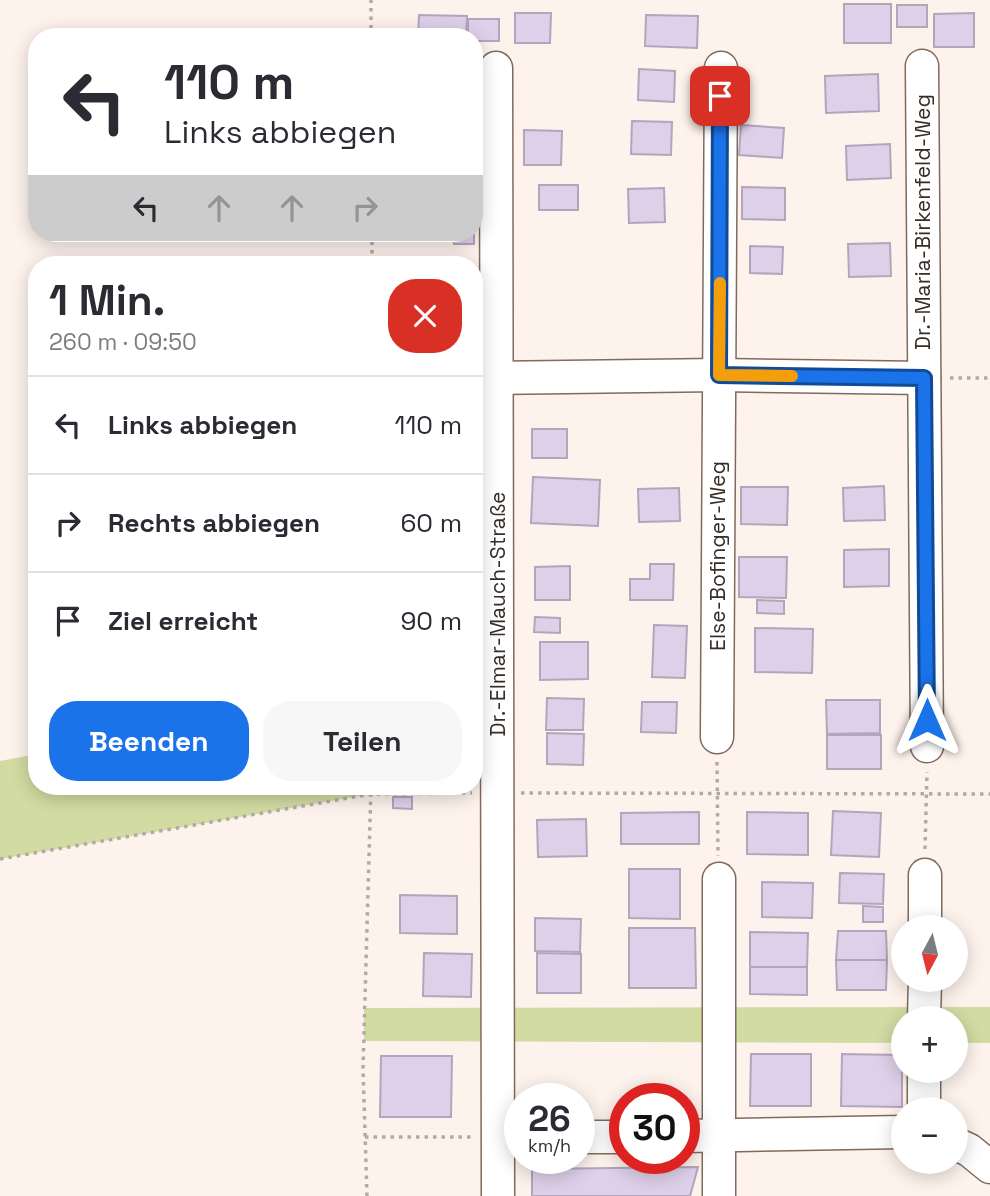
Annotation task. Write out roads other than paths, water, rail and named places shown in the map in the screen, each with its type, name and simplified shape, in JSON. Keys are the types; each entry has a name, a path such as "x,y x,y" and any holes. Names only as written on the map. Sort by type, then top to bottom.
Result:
{"street":[{"name":"Dr.-Maria-Birkenfeld-Weg","path":"922,66 927,746"},
{"name":"Dr.-Elmar-Mauch-Straße","path":"496,68 497,793 507,1083"},
{"name":"Else-Bofinger-Weg","path":"717,737 720,68"},
{"path":"498,378 719,375 924,378"},
{"path":"925,875 925,915"},
{"path":"719,879 719,1196"},
{"path":"700,1136 891,1132"},
{"path":"968,1150 990,1167"},
{"name":"Dr.-Elmar-Mauch-Straße","path":"498,1196 504,1164"}]}
